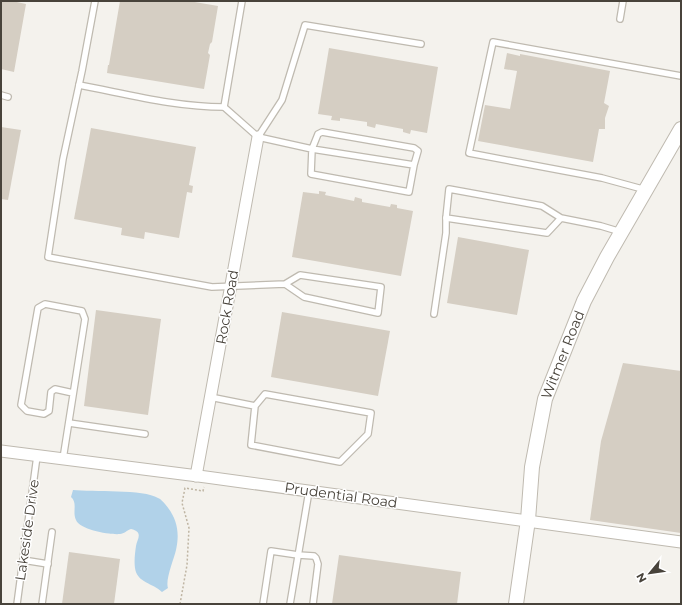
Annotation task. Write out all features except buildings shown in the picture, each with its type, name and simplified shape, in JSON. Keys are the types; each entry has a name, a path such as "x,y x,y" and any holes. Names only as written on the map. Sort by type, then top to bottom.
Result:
{"street":[{"name":"Witmer Road","path":"516,604 528,520 532,467 545,399 584,301 621,232 681,129"},
{"name":"Rock Road","path":"196,476 258,137"},
{"name":"Prudential Road","path":"1,451 528,520 681,542"}],"lane":[{"path":"94,1 79,85 63,159 48,257 212,287 284,284 300,275 381,287 378,313 304,297 284,284"},
{"path":"224,106 242,1"},
{"path":"620,19 623,1"},
{"path":"258,137 282,100 305,25 421,44"},
{"path":"646,190 602,178 469,153 493,42 681,76"},
{"path":"79,85 181,104 204,107 224,106 258,137 312,149 414,165"},
{"path":"1,95 8,97"},
{"path":"322,132 414,148 418,151 408,192 311,174 312,149 318,134 322,132"},
{"path":"434,314 446,233 449,189 542,206 561,218 601,226 621,232"},
{"path":"446,218 547,233 561,218"},
{"path":"63,459 85,319 82,311 45,304 38,308 21,405 27,411 44,414 49,411 51,392 55,389 73,393"},
{"path":"265,394 371,413 368,434 340,462 251,445 255,406 265,394"},
{"path":"210,397 255,406"},
{"path":"68,424 145,434"},
{"name":"Lakeside Drive","path":"18,604 37,456"},
{"path":"290,604 309,491"},
{"path":"42,604 52,532"},
{"path":"263,604 271,551 298,556 314,556 318,561 313,604"},
{"path":"23,560 48,564"}],"path":[{"path":"180,604 187,565 190,528 182,503 184,488 203,492"}],"water":[{"path":"73,490 141,493 159,498 162,501 169,509 175,520 178,537 167,584 168,588 162,592 142,580 136,573 136,546 139,534 135,530 131,529 121,534 109,534 83,527 79,524 75,517 74,502 71,497"}]}
